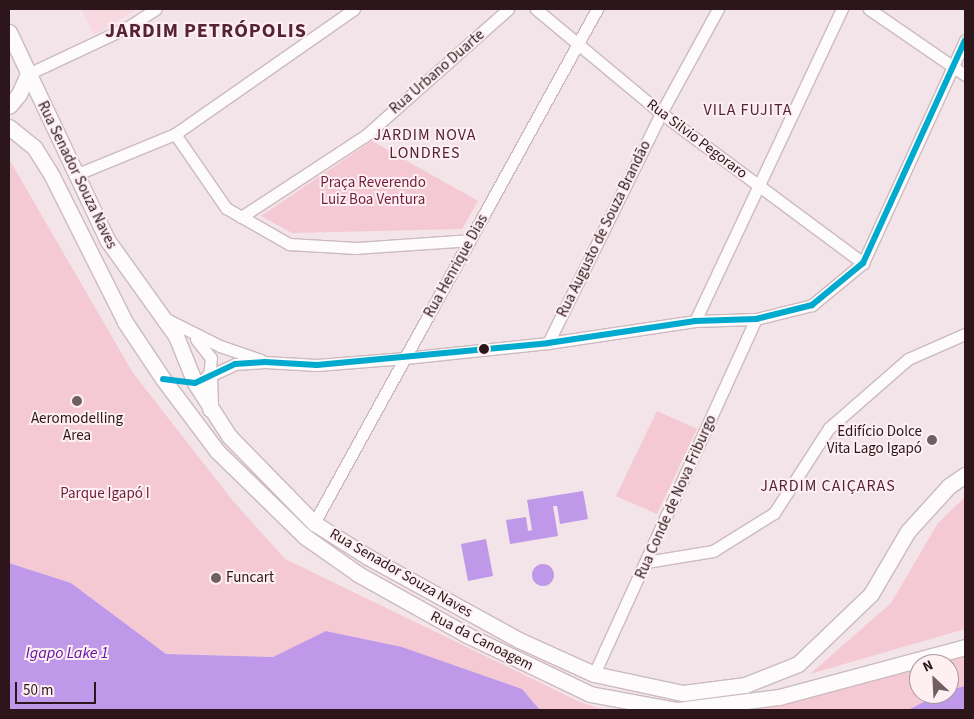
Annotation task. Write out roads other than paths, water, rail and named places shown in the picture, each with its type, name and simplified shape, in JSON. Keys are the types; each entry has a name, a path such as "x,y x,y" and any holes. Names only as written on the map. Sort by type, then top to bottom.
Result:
{"main road":[{"name":"Rua Senador Souza Naves","path":"9,34 108,241 176,336 195,383 210,410 229,436 314,523 368,557 519,640 594,674 683,693 745,685 798,664 872,594 908,531 942,493 965,475"},
{"path":"9,106 19,94 28,74"},
{"name":"Rua da Canoagem","path":"9,127 34,147 52,176 125,322 163,379 217,451 304,536 358,574 459,631 590,694 676,710 780,697 965,647"},
{"path":"209,376 210,410"},
{"path":"163,379 195,383"}],"street":[{"path":"28,74 128,27 156,9"},
{"path":"76,175 176,134 354,9"},
{"name":"Rua Urbano Duarte","path":"241,217 365,136 508,9"},
{"name":"Rua Silvio Pegoraro","path":"536,9 661,114 863,262"},
{"name":"Rua Henrique Dias","path":"314,523 597,9"},
{"name":"Rua Augusto de Souza Brandão","path":"548,343 661,114 718,9"},
{"path":"695,321 842,9"},
{"path":"869,9 965,75"},
{"path":"195,383 235,364 265,362 317,365 405,358 548,343 695,321 756,319 812,305 863,262 965,40"},
{"path":"176,134 226,208 289,244 356,248 470,240"},
{"path":"161,316 190,333 265,362"},
{"name":"Rua Conde de Nova Friburgo","path":"594,674 756,319"},
{"path":"190,333 207,348 211,358 209,376"},
{"path":"646,562 713,551 774,513 829,428 908,358 965,334"}],"water":[{"path":"583,491 588,519 560,524 557,506 553,506 558,536 510,544 506,520 526,517 528,531 532,530 527,500"},
{"path":"486,539 493,576 468,581 461,544"},
{"name":"Igapo Lake 1","path":"9,563 71,583 166,654 273,657 326,631 402,647 522,689 540,710 9,710"},
{"path":"543,564 551,567 554,575 551,583 543,586 535,583 532,575 535,567"},
{"path":"965,686 965,710 908,710 920,704 959,704 959,688"}],"place":[{"name":"Aeromodelling Area","path":"77,401"},
{"name":"Edifício Dolce Vita Lago Igapó","path":"932,440"},
{"name":"Funcart","path":"216,578"}],"district":[{"name":"JARDIM PETRÓPOLIS","path":"206,31"},
{"name":"VILA FUJITA","path":"748,110"},
{"name":"JARDIM NOVA LONDRES","path":"425,144"},
{"name":"JARDIM CAIÇARAS","path":"828,486"}],"park label":[{"name":"Praça Reverendo Luiz Boa Ventura","path":"373,190"},
{"name":"Parque Igapó I","path":"105,494"}]}
